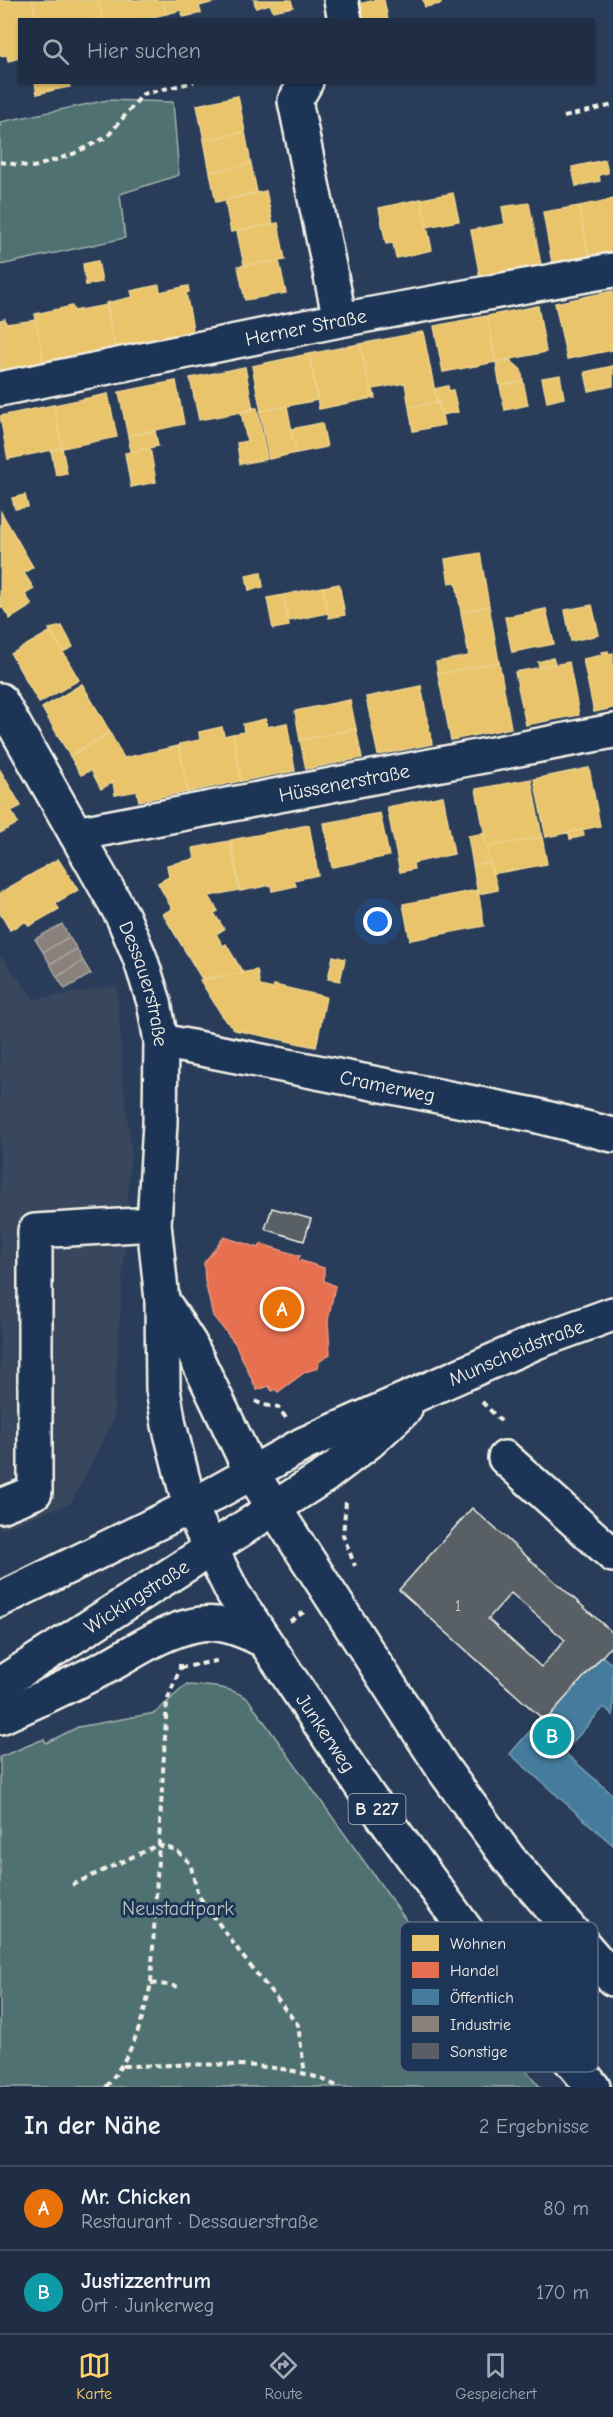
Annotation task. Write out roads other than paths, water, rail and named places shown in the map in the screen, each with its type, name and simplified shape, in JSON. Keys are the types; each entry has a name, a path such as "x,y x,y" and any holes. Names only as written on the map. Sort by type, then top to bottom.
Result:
{"main road":[{"path":"341,0 345,18"},
{"path":"305,84 295,101 340,320"},
{"name":"Herner Straße","path":"0,389 340,320 613,270"},
{"name":"Dessauerstraße","path":"0,700 123,918 140,958 154,1002 161,1041 160,1123 154,1224 162,1300 163,1389 169,1425 190,1507"},
{"name":"Hüssenerstraße","path":"75,834 613,731"},
{"name":"Cramerweg","path":"161,1041 534,1115 613,1135"},
{"path":"0,1506 35,1492 35,1231 154,1224"},
{"name":"Dessauerstraße","path":"162,1300 190,1344 251,1472"},
{"name":"Munscheidstraße","path":"251,1472 304,1444 421,1394 455,1376 536,1342 613,1314"},
{"name":"Munscheidstraße","path":"274,1510 360,1449 421,1394"},
{"path":"505,1458 613,1555"},
{"path":"0,1600 190,1507 251,1472 444,1770 509,1858 564,1922"},
{"name":"Junkerweg","path":"190,1507 209,1549 261,1639 368,1796 460,1922"},
{"name":"Wickingstraße","path":"0,1684 144,1594 209,1549 274,1510"},
{"path":"0,1717 54,1694 169,1634 195,1625 217,1624 238,1628 261,1639"},
{"path":"598,1962 613,1979"},
{"name":"Junkerweg","path":"580,2072 593,2087"}],"place":[{"name":"Mr. Chicken","path":"282,1309"},
{"name":"Justizzentrum","path":"552,1736"}],"park label":[{"name":"Neustadtpark","path":"178,1908"}]}
